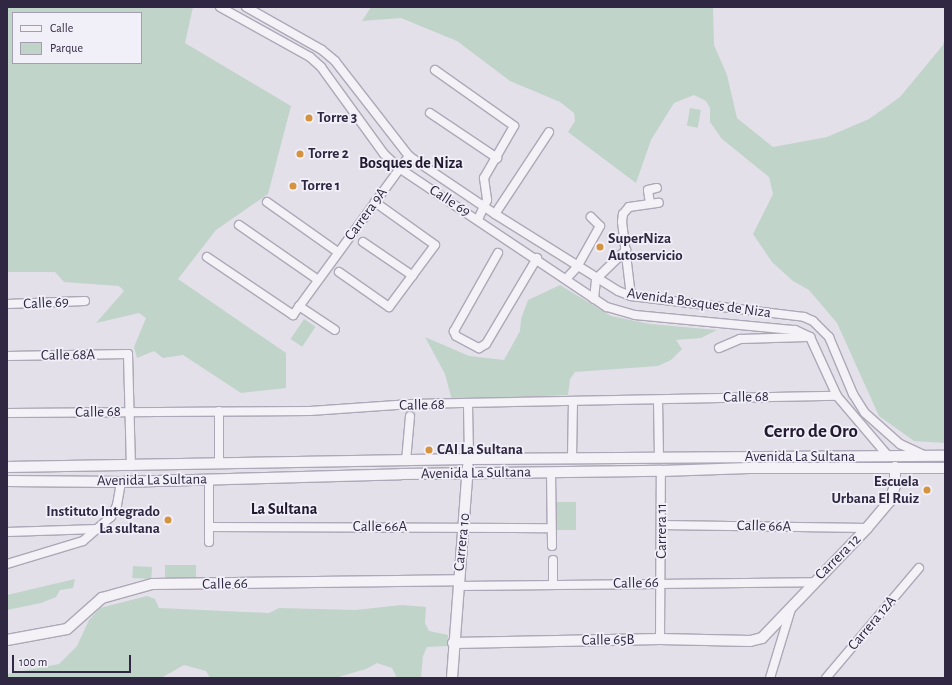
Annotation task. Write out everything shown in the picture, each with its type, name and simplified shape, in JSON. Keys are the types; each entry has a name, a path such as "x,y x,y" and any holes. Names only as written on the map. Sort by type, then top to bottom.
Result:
{"street":[{"name":"Calle 69","path":"220,7 310,57 321,67 384,154 399,168 537,258 566,279"},
{"name":"Calle 69","path":"246,7 322,50 335,61 409,156 486,204 495,214 576,267"},
{"path":"435,70 513,123 513,129 484,178 486,204 478,219"},
{"path":"430,113 497,158"},
{"path":"495,214 549,132"},
{"name":"Carrera 9A","path":"299,306 409,156"},
{"path":"631,296 622,222 623,214 630,207 654,203 648,190 657,188"},
{"path":"267,202 338,252"},
{"path":"339,272 389,307 435,246 375,202"},
{"path":"566,279 576,267 600,226 591,217"},
{"path":"239,225 318,280"},
{"path":"363,242 413,276"},
{"path":"594,299 596,279 626,250"},
{"path":"498,253 454,331 456,336 478,348 486,344 537,258"},
{"path":"206,257 293,315 299,306 335,330"},
{"name":"Avenida Bosques de Niza","path":"576,267 596,279 631,296 804,317 821,326 829,337 853,394 865,413 900,444 924,455"},
{"name":"Avenida Bosques de Niza","path":"566,279 594,299 622,313 796,330 810,336"},
{"name":"Calle 69","path":"7,304 85,301"},
{"path":"719,348 740,339 810,336 837,396 888,456 895,467"},
{"name":"Calle 68A","path":"7,356 128,354 129,412"},
{"name":"Calle 68","path":"7,413 310,411 411,404 468,405 837,396"},
{"path":"658,400 659,458"},
{"path":"572,458 573,403"},
{"name":"Carrera 10","path":"452,678 453,643 469,459 468,405"},
{"path":"219,463 220,411"},
{"path":"129,412 130,466"},
{"path":"406,461 410,416"},
{"name":"Avenida La Sultana","path":"7,467 469,459 945,456"},
{"name":"Carrera 12","path":"762,638 791,609 813,582 868,528 890,501 895,486 895,467"},
{"name":"Avenida La Sultana","path":"7,481 121,482 468,473 661,471 730,468 945,468"},
{"name":"Carrera 11","path":"660,639 662,583 661,471"},
{"path":"551,472 552,546"},
{"path":"209,479 209,542"},
{"path":"7,564 83,541 111,517 117,505 121,482"},
{"name":"Calle 66A","path":"662,524 868,528"},
{"name":"Calle 66A","path":"209,527 551,528"},
{"path":"7,532 98,528"},
{"path":"553,560 553,584"},
{"name":"Carrera 12A","path":"826,678 919,568"},
{"name":"Calle 66","path":"7,640 67,629 102,598 152,584 553,584 813,582"},
{"path":"770,678 791,609"},
{"name":"Calle 65B","path":"453,643 660,639 750,641 762,638"}],"green space":[{"path":"7,7 193,7 185,43 291,106 268,194 216,230 178,279 286,353 286,388 241,393 183,355 163,358 154,351 137,358 134,347 146,318 139,313 96,323 124,291 119,286 64,282 55,272 7,272"},
{"path":"371,7 713,7 714,45 727,75 737,118 773,147 827,137 869,119 900,97 943,45 945,36 945,443 914,441 879,416 837,323 809,290 793,281 772,262 753,234 773,194 769,177 722,139 710,122 710,108 706,101 694,95 674,103 651,140 636,183 568,132 575,121 574,113 560,102 510,81 457,41 401,18 362,21"},
{"path":"690,108 701,110 698,128 687,126"},
{"path":"560,285 611,316 650,324 717,330 701,338 676,340 682,349 671,360 658,366 575,372 570,379 568,395 452,400 445,374 425,337 469,356 504,360 520,331 521,319 528,300"},
{"path":"304,319 316,327 302,347 291,339"},
{"path":"552,502 576,502 576,530 552,530"},
{"path":"165,565 196,565 196,578 165,578"},
{"path":"133,566 152,567 151,579 132,578"},
{"path":"75,579 73,588 60,590 56,597 41,603 7,610 7,595"},
{"path":"147,596 155,599 159,608 269,613 279,608 355,610 402,605 426,607 425,623 429,631 448,635 447,646 427,647 423,656 421,678 397,678 392,668 377,663 366,669 335,678 210,678 206,671 184,665 161,678 7,678 7,674 59,664 77,646 89,620 100,608"}],"place":[{"name":"Torre 3","path":"309,118"},
{"name":"Torre 2","path":"300,154"},
{"name":"Torre 1","path":"293,186"},
{"name":"SuperNiza Autoservicio","path":"600,247"},
{"name":"CAI La Sultana","path":"429,450"},
{"name":"Escuela Urbana El Ruiz","path":"927,490"},
{"name":"Instituto Integrado La sultana","path":"168,520"}],"district":[{"name":"Bosques de Niza","path":"411,163"},
{"name":"Cerro de Oro","path":"811,432"},
{"name":"La Sultana","path":"284,509"}]}
